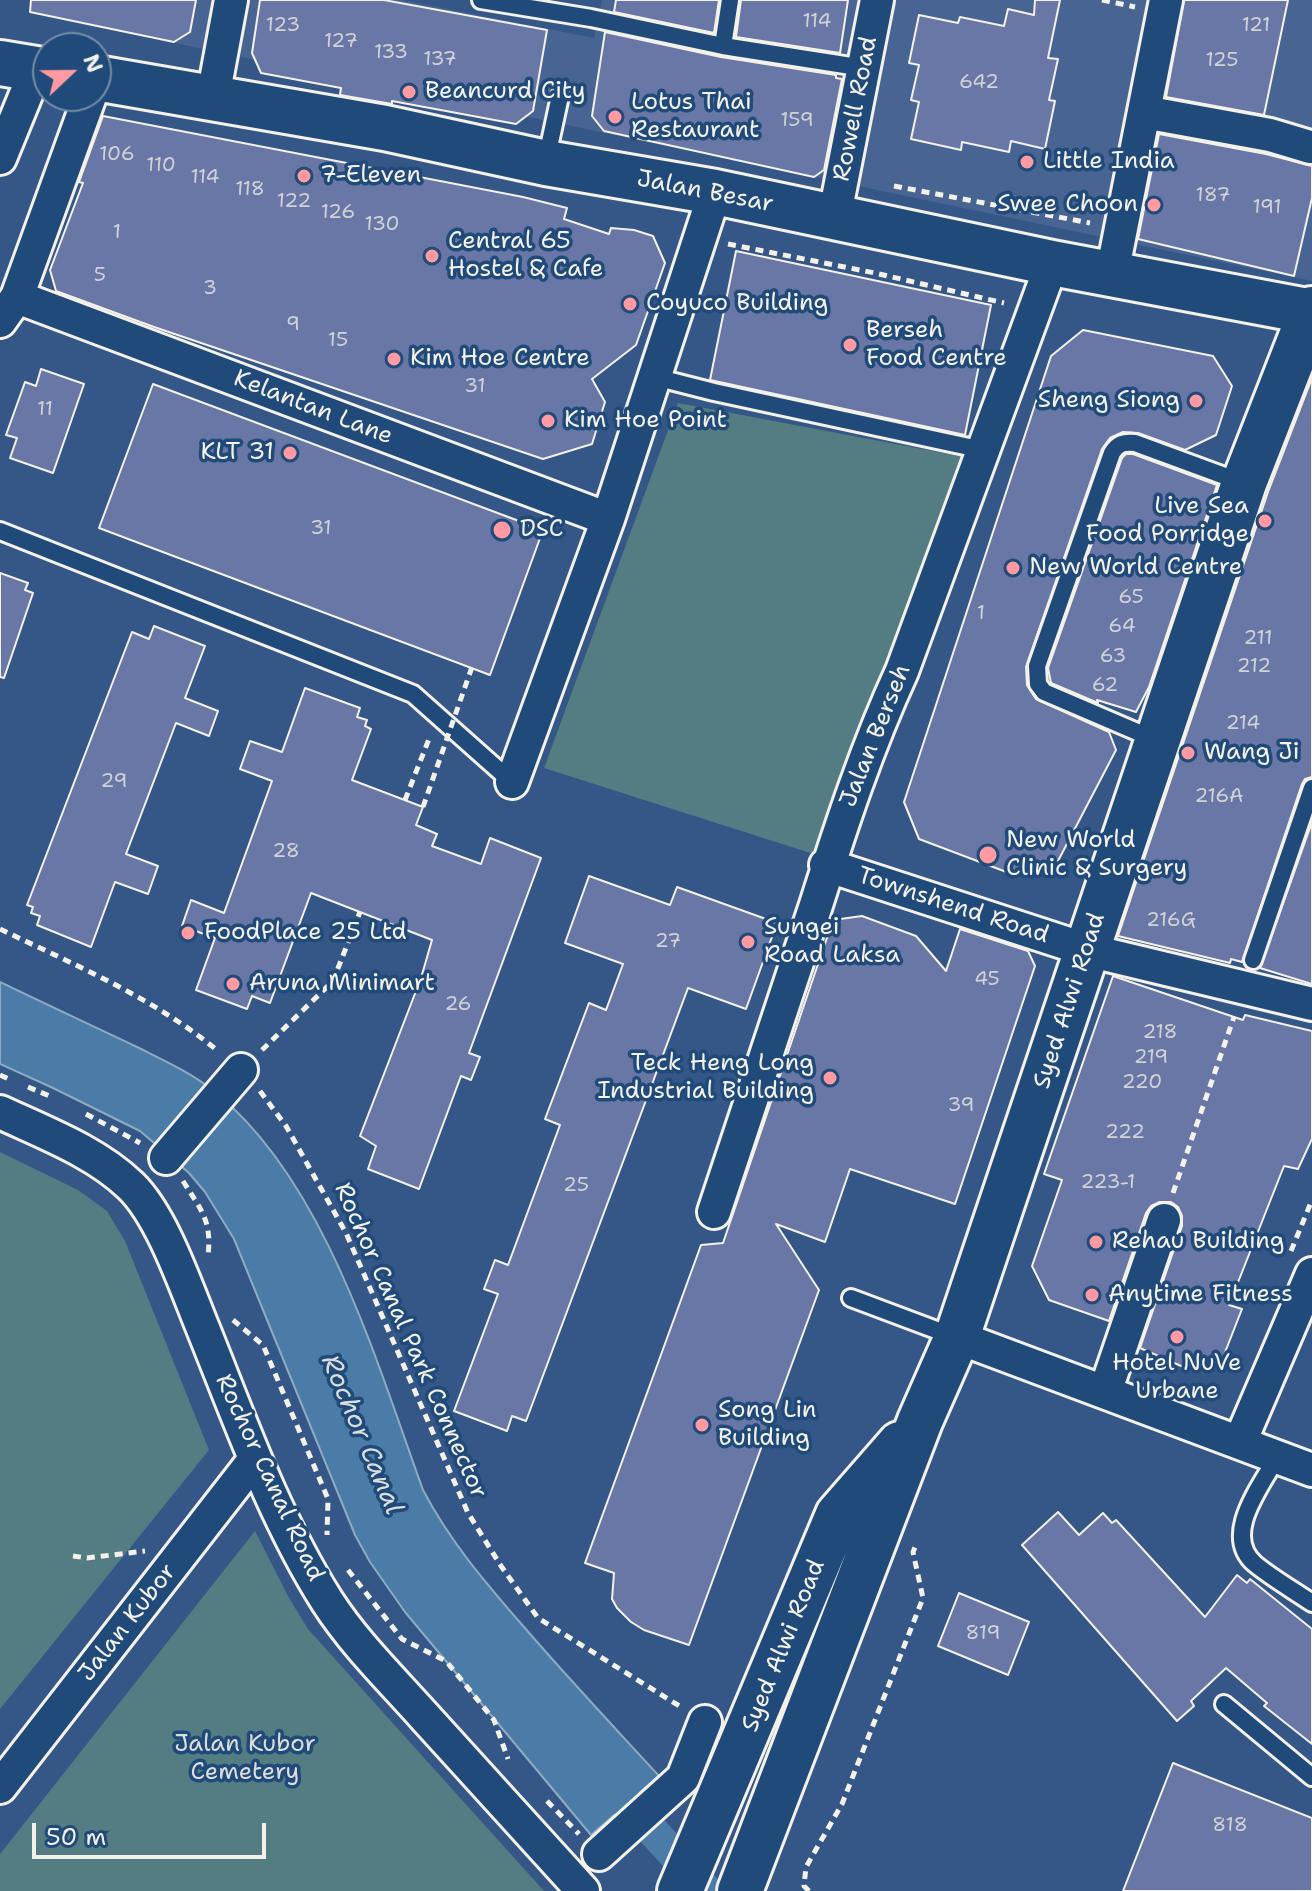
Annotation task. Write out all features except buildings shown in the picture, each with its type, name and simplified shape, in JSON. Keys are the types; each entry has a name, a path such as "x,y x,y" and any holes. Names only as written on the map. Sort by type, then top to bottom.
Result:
{"street":[{"path":"213,97 231,0"},
{"name":"Rowell Road","path":"834,219 877,0"},
{"path":"1112,274 1166,0"},
{"path":"0,158 28,68"},
{"name":"Jalan Besar","path":"112,81 385,128 546,163 715,192 1052,263 1312,311"},
{"path":"9,309 84,112"},
{"path":"1144,112 1270,135 1310,147"},
{"path":"512,782 608,519 715,192"},
{"name":"Jalan Berseh","path":"714,1212 820,893 826,865 902,671 1052,263"},
{"name":"Kelantan Lane","path":"9,309 608,519"},
{"name":"Syed Alwi Road","path":"740,1891 920,1421 957,1337 1244,483 1312,311"},
{"name":"Townshend Road","path":"826,865 1087,950 1249,973 1312,1004"},
{"path":"169,1155 241,1070"},
{"name":"Rochor Canal Road","path":"0,1112 108,1166 133,1188 154,1216 255,1459 299,1555 337,1615 362,1648 583,1891"},
{"path":"1105,1392 1164,1220"},
{"path":"1240,1442 1312,1274"},
{"path":"957,1337 1312,1470"},
{"name":"Syed Alwi Road","path":"680,1891 838,1515 920,1421"},
{"name":"Jalan Kubor","path":"0,1787 255,1459"},
{"path":"607,1846 683,1778 705,1722"}],"lane":[{"path":"481,0 591,18 723,46 864,68"},
{"path":"723,46 730,0"},
{"path":"546,163 560,96"},
{"path":"655,377 983,450"},
{"path":"1158,741 1044,692 1036,676 1049,628 1117,445 1135,443 1244,483"},
{"path":"0,531 413,694 512,782"},
{"path":"1249,973 1305,830 1312,788"},
{"path":"851,1298 957,1337"},
{"path":"1277,1457 1245,1515 1242,1542 1252,1562 1312,1603"},
{"path":"1224,1704 1312,1777"}],"path":[{"path":"894,186 1121,229"},
{"path":"700,239 875,273 1035,310"},
{"path":"875,273 877,264"},
{"path":"423,807 472,667"},
{"path":"405,800 438,716"},
{"path":"241,1070 333,981 360,912"},
{"name":"Rochor Canal Park Connector","path":"0,929 106,980 175,1019 241,1070 267,1098 317,1179 352,1247 468,1513 538,1618 705,1722"},
{"path":"1164,1220 1249,973"},
{"path":"0,1075 12,1081"},
{"path":"25,1086 64,1103"},
{"path":"77,1110 169,1155 205,1217 210,1235 208,1261"},
{"path":"233,1320 263,1345 328,1499 327,1543"},
{"path":"809,1891 804,1886 806,1867 842,1804 923,1598 913,1552 919,1538"},
{"path":"73,1556 87,1558 186,1548"},
{"path":"346,1567 402,1639 446,1661 494,1720 508,1760 518,1770"},
{"path":"538,1791 607,1846"}],"shaded area":[{"name":"Little India","path":"34,0 402,0 594,38 602,0 1312,0 1312,281 32,13"}],"green space":[{"path":"678,403 970,458 826,858 544,768"},
{"path":"0,1152 78,1190 107,1211 125,1241 209,1450 0,1709"},
{"name":"Jalan Kubor Cemetery","path":"255,1531 308,1629 544,1891 0,1891 0,1854"}],"water":[{"path":"0,982 197,1079 254,1129 287,1174 317,1223 343,1276 423,1490 434,1509 457,1545 496,1594 659,1776 591,1835 405,1612 370,1562 355,1535 234,1239 205,1192 189,1173 140,1131 0,1064"}],"waterway":[{"name":"Rochor Canal","path":"622,1797 707,1891"}],"place":[{"name":"Beancurd City","path":"409,92"},
{"name":"Lotus Thai Restaurant","path":"615,117"},
{"name":"Little India","path":"1027,162"},
{"name":"7-Eleven","path":"304,176"},
{"name":"Swee Choon","path":"1154,205"},
{"name":"Central 65 Hostel & Cafe","path":"432,256"},
{"name":"Coyuco Building","path":"630,304"},
{"name":"Berseh Food Centre","path":"850,345"},
{"name":"Kim Hoe Centre","path":"394,359"},
{"name":"Sheng Siong","path":"1196,401"},
{"name":"Kim Hoe Point","path":"548,421"},
{"name":"KLT 31","path":"290,453"},
{"name":"Live Sea Food Porridge","path":"1265,521"},
{"name":"DSC","path":"502,530"},
{"name":"New World Centre","path":"1013,568"},
{"name":"Wang Ji","path":"1188,753"},
{"name":"New World Clinic & Surgery","path":"988,855"},
{"name":"FoodPlace 25 Ltd","path":"188,933"},
{"name":"Sungei Road Laksa","path":"748,942"},
{"name":"Aruna Minimart","path":"233,984"},
{"name":"Teck Heng Long Industrial Building","path":"830,1078"},
{"name":"Rehau Building","path":"1096,1242"},
{"name":"Anytime Fitness","path":"1092,1295"},
{"name":"Hotel NuVe Urbane","path":"1177,1337"},
{"name":"Song Lin Building","path":"702,1425"}]}
